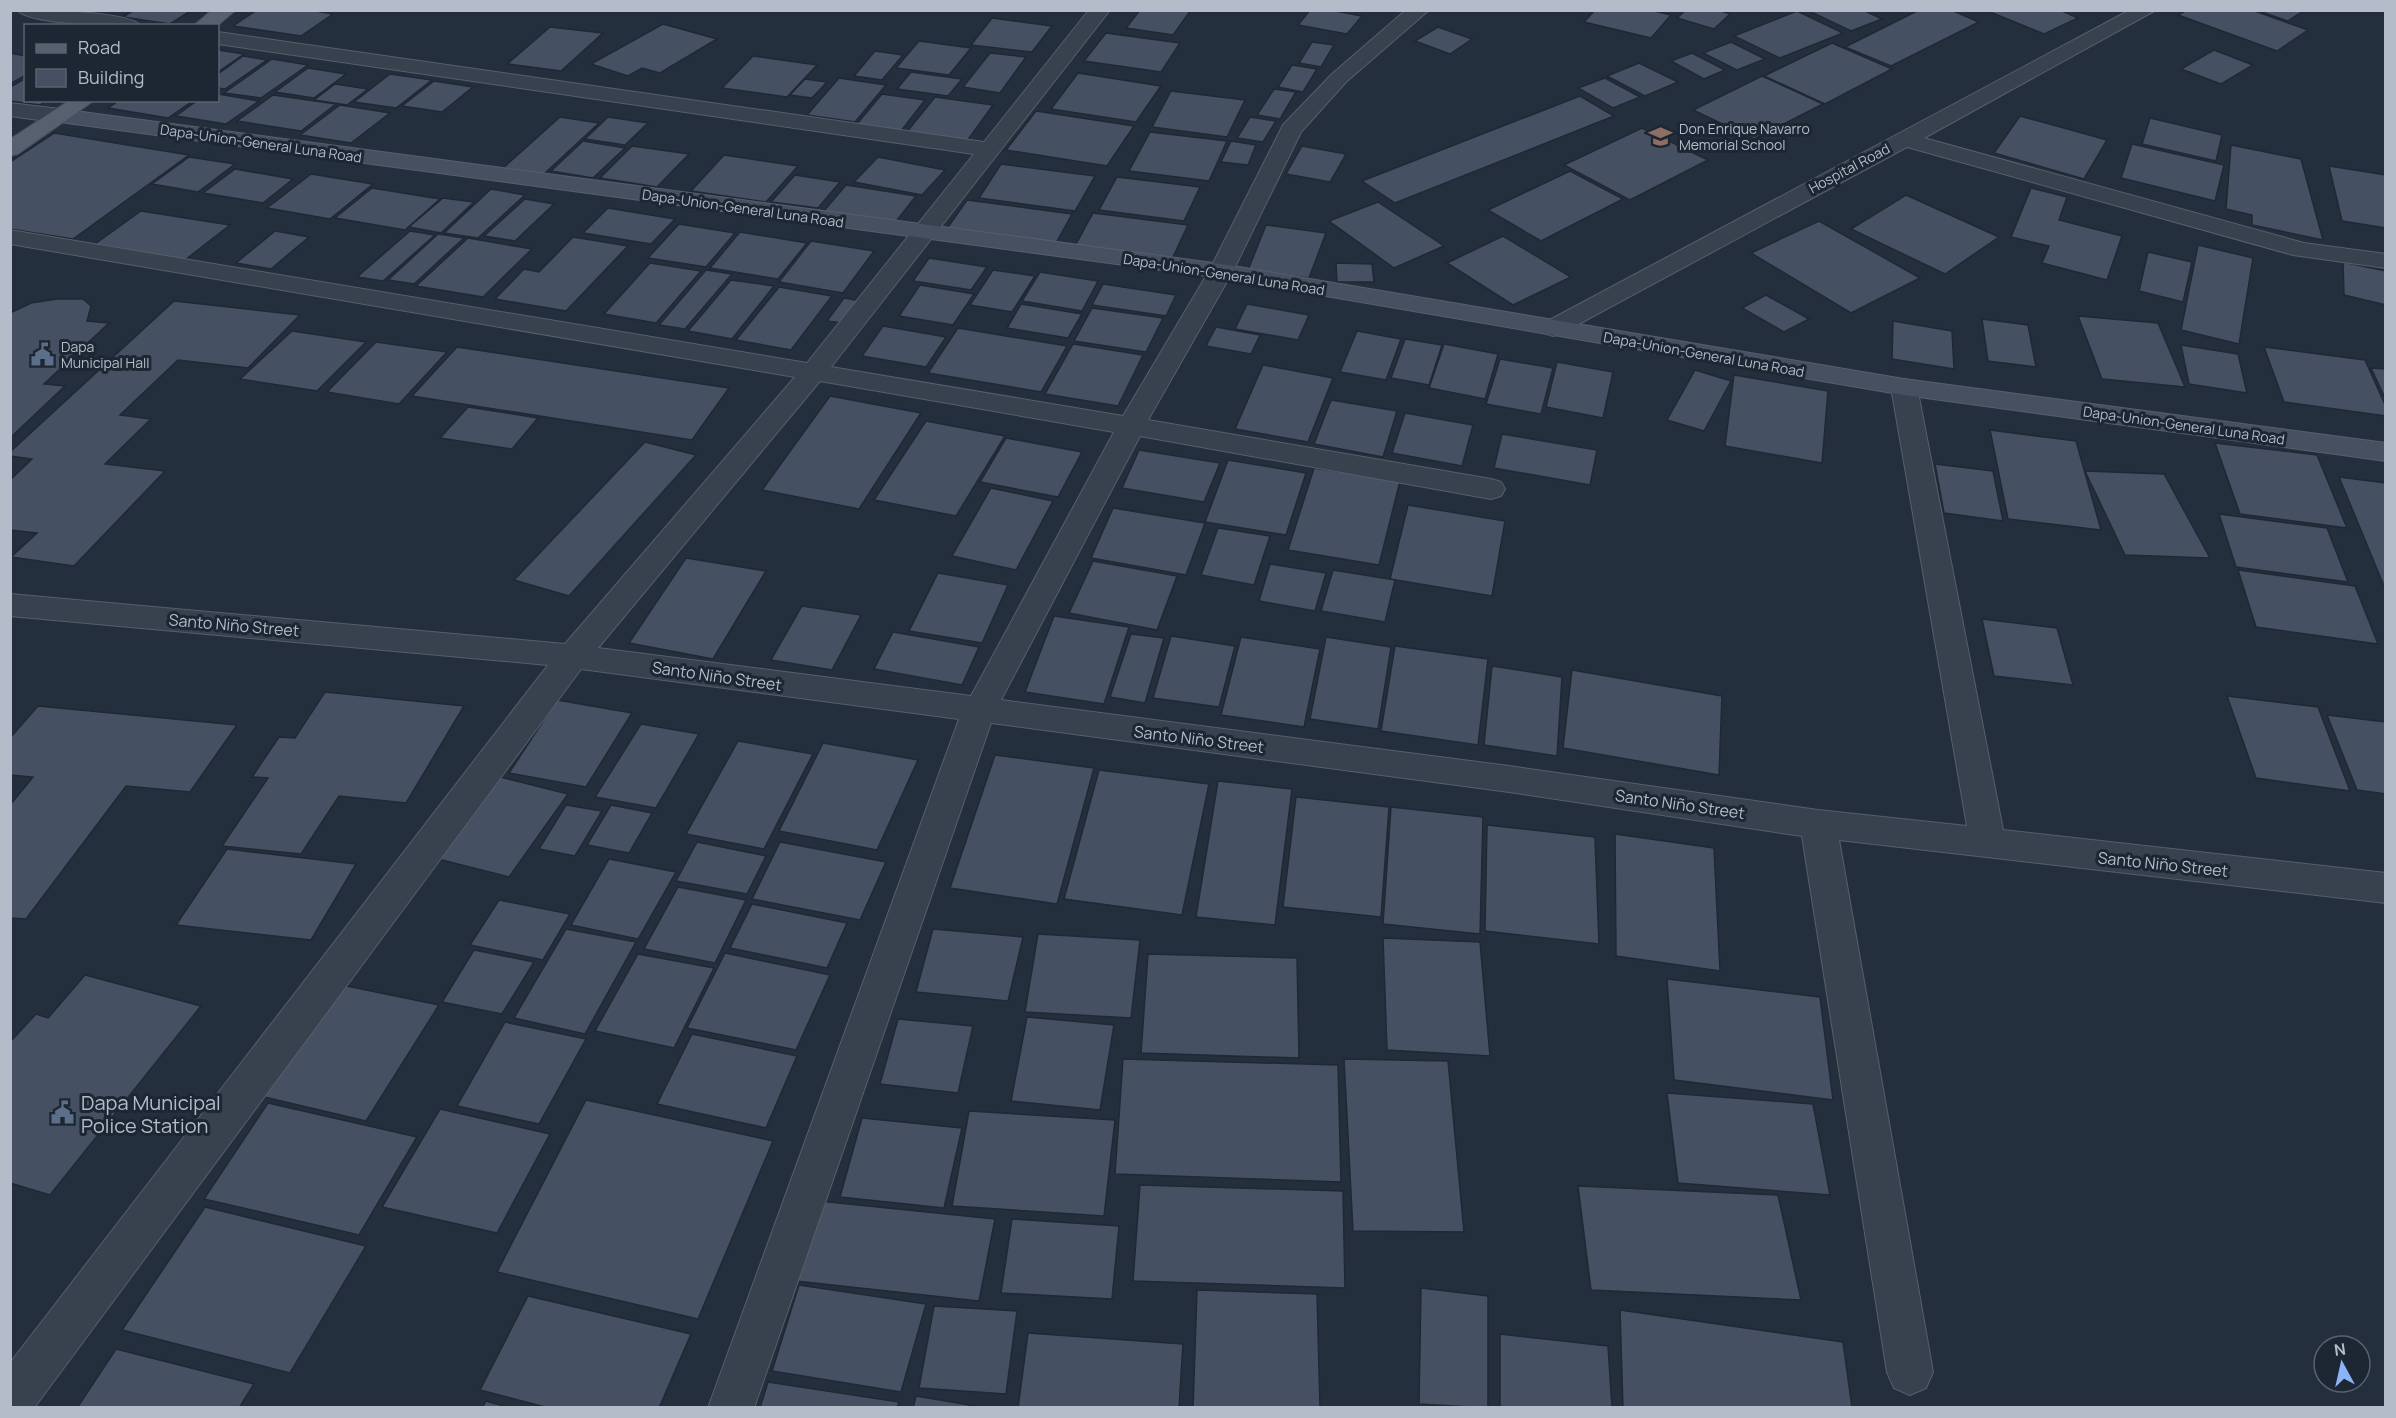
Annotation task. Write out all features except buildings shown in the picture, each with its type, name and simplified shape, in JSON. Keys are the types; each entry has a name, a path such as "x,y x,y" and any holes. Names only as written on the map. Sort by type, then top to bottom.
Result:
{"main road":[{"path":"206,24 226,10"},
{"path":"10,149 82,102"},
{"name":"Dapa-Union-General Luna Road","path":"60,116 1221,271 1904,387 2385,452"}],"street":[{"path":"27,10 118,24"},
{"path":"10,1401 573,656 812,374 926,233 988,149 1048,79 1100,10"},
{"path":"731,1407 979,711 1132,425 1221,271 1291,130 1340,78 1419,10"},
{"name":"Hospital Road","path":"1553,328 2146,10"},
{"path":"219,38 988,149"},
{"path":"10,109 60,116"},
{"path":"1902,139 2302,250 2385,261"},
{"path":"10,237 812,374 1132,425 1491,489"},
{"path":"1904,387 1988,845"},
{"name":"Santo Niño Street","path":"10,605 573,656 1509,779 1818,824 2385,888"},
{"path":"1818,824 1910,1372"}],"place":[{"name":"Don Enrique Navarro Memorial School","path":"1661,136"},
{"name":"Dapa Municipal Hall","path":"43,354"},
{"name":"Dapa Municipal Police Station","path":"63,1113"}]}
